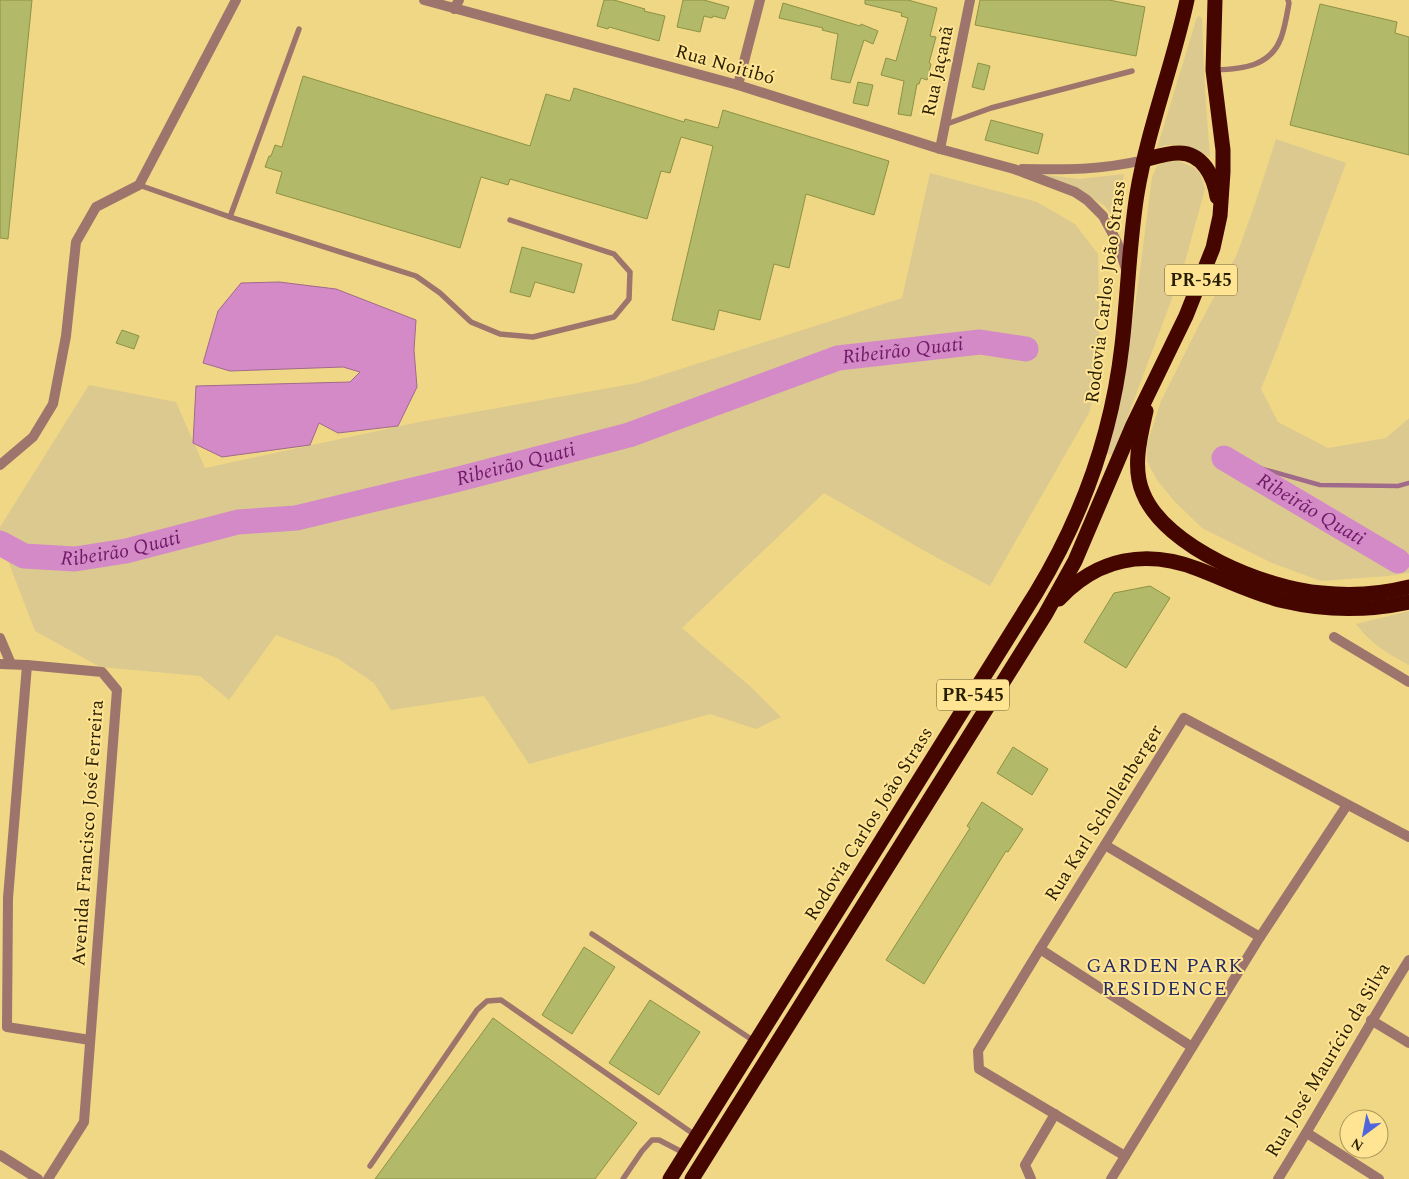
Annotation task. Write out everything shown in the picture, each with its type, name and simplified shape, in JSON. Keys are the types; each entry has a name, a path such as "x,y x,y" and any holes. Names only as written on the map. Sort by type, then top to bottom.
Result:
{"highway":[{"name":"Rodovia Carlos João Strass","path":"670,1179 1031,601 1072,526 1093,474 1110,417 1122,346 1132,227 1144,160 1179,36 1187,0"},
{"path":"1214,0 1213,70 1223,150 1220,216"},
{"path":"1144,160 1181,152 1196,158 1203,164 1214,182 1220,216"},
{"name":"Rodovia Carlos João Strass","path":"692,1179 1045,615 1075,561 1133,425 1186,316 1213,248 1220,216"},
{"path":"1155,380 1139,445 1139,482 1148,504 1175,534 1211,558 1239,570 1292,588 1321,593 1344,594 1409,587"},
{"path":"1045,615 1067,590 1081,579 1114,562 1148,557 1181,563 1255,592 1308,606 1352,609 1376,608 1409,602"}],"street":[{"path":"0,465 33,437 54,404 66,336 76,242 96,208 139,185 236,0"},
{"name":"Rua Noitibó","path":"424,0 456,4 738,85 1014,169 1075,192 1096,208 1110,228 1129,278"},
{"path":"738,85 760,0"},
{"name":"Rua Jaçanã","path":"940,148 970,0"},
{"name":"Rua Noitibó","path":"1014,169 1086,170 1144,160"},
{"path":"1334,637 1409,682"},
{"path":"0,638 12,664"},
{"name":"Avenida Francisco José Ferreira","path":"0,664 102,672 117,690 84,1122 48,1179"},
{"path":"27,665 8,898 6,1028 90,1040"},
{"name":"Rua Karl Schollenberger","path":"1055,1114 979,1069 978,1051 1184,718 1409,837"},
{"path":"1111,1179 1260,937 1348,805"},
{"path":"1105,845 1260,937"},
{"path":"0,890 8,898"},
{"path":"1040,949 1192,1047"},
{"name":"Rua José Maurício da Silva","path":"1278,1179 1307,1133 1371,1020 1409,960"},
{"path":"1371,1020 1409,1043"},
{"path":"1031,1179 1025,1165 1055,1114 1125,1156"},
{"path":"1307,1133 1379,1179"},
{"path":"0,1155 38,1179"}],"lane":[{"path":"1213,70 1242,68 1267,58 1281,39 1289,3 1288,0"},
{"path":"230,217 300,29"},
{"path":"944,125 991,108 1132,71"},
{"path":"139,185 230,217 416,276 440,293 471,322 500,334 533,336 614,316 629,298 630,272 614,254 510,220"},
{"path":"592,934 756,1042"},
{"path":"370,1166 476,1010 486,1001 501,1000 697,1136"},
{"path":"623,1179 652,1140 659,1140 686,1154"}],"shaded area":[{"path":"1200,16 1202,19 1210,157 1184,146 1172,145 1157,148 1197,17"},
{"path":"1276,139 1346,163 1261,389 1278,422 1328,448 1386,438 1409,418 1409,573 1321,581 1272,563 1202,528 1175,502 1157,480 1147,461 1147,444 1161,401 1237,254"},
{"path":"1179,161 1193,167 1200,173 1205,189 1183,269 1113,456 1105,453 1125,363 1137,293 1152,177 1157,166 1166,162"},
{"path":"930,173 1037,202 1075,224 1098,254 1100,372 1089,413 990,586 824,493 682,628 751,687 781,717 756,729 710,714 529,764 484,696 391,710 374,683 337,658 276,635 229,700 200,676 100,667 35,631 0,540 0,527 89,385 176,402 205,468 419,422 637,383 902,298"},
{"path":"1039,174 1079,179 1124,174 1116,221 1105,206 1081,191"},
{"path":"279,282 336,289 416,320 414,350 417,387 398,426 338,433 319,423 310,445 222,457 193,443 196,386 350,382 360,372 343,367 230,371 203,363 218,311 241,283"},
{"path":"1409,611 1409,665 1380,648 1356,624"}],"building":[{"path":"0,0 32,0 8,239 0,238"},
{"path":"604,0 614,0 645,9 644,11 665,16 659,41 609,27 608,29 597,26"},
{"path":"683,0 704,0 729,7 725,19 704,16 700,32 677,27"},
{"path":"865,0 908,0 937,8 930,36 936,37 929,63 931,64 927,80 921,78 919,84 917,84 911,116 898,114 904,81 881,75 886,58 896,61 908,18 901,16 902,13 865,4"},
{"path":"980,0 1109,0 1145,7 1136,56 975,25"},
{"path":"783,3 860,26 861,24 878,31 873,44 864,40 850,83 831,79 838,34 822,30 823,28 779,18"},
{"path":"1320,4 1397,22 1395,33 1409,37 1409,155 1290,125"},
{"path":"978,63 990,66 984,90 972,87"},
{"path":"303,76 530,146 546,94 570,101 574,88 684,122 685,119 718,128 723,110 889,161 874,215 806,194 789,268 774,264 760,320 719,310 714,330 672,320 713,146 681,137 670,173 661,171 647,219 510,179 508,185 481,177 460,248 276,193 282,172 265,167 275,145 282,147"},
{"path":"858,82 873,85 868,106 853,103"},
{"path":"991,120 1043,134 1038,154 985,140"},
{"path":"522,247 582,264 574,293 535,282 530,297 510,292"},
{"path":"122,330 139,336 134,349 116,343"},
{"path":"1150,586 1170,598 1126,668 1084,642 1114,593"},
{"path":"1013,747 1048,769 1032,795 997,773"},
{"path":"982,802 1023,829 1008,852 1006,851 924,984 886,960 970,828 967,826"},
{"path":"584,947 615,967 572,1034 542,1015"},
{"path":"650,1000 700,1032 659,1095 609,1063"},
{"path":"493,1018 637,1123 595,1179 375,1179"}],"waterway":[{"name":"Ribeirão Quati","path":"0,543 24,556 75,559 126,551 238,522 296,518 455,480 629,435 838,358 980,342 1026,349"},
{"path":"1224,458 1320,485 1398,486 1409,483"},
{"name":"Ribeirão Quati","path":"1224,458 1398,561"}],"district":[{"name":"GARDEN PARK RESIDENCE","path":"1165,978"}]}
